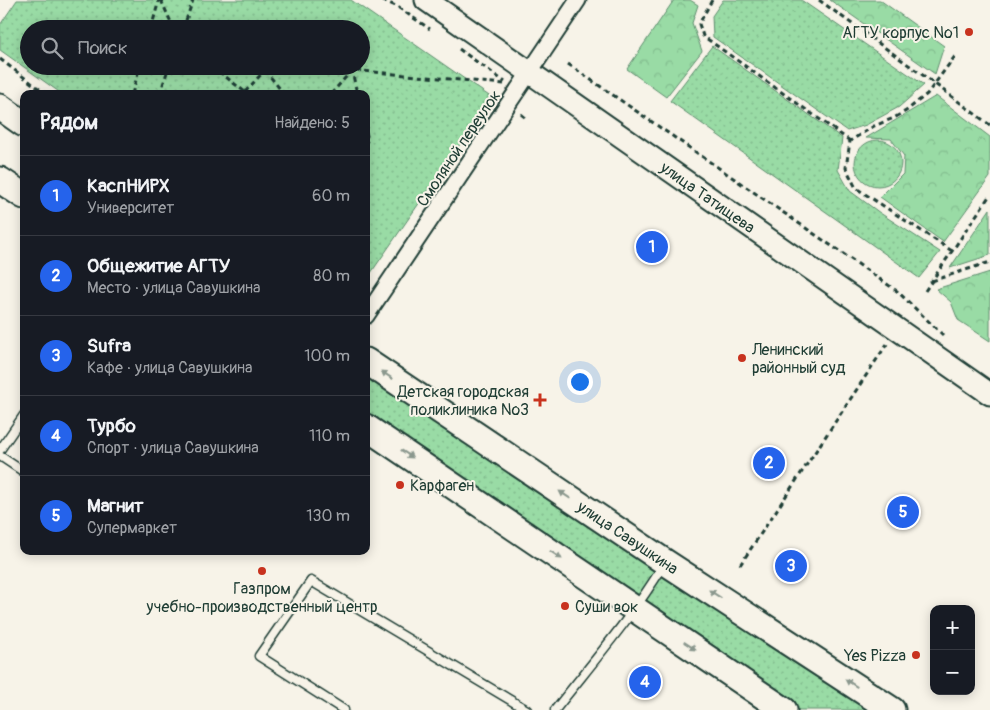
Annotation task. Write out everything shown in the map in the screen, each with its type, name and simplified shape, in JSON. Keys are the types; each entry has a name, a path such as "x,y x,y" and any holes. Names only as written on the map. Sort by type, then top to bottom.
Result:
{"highway":[{"path":"0,107 20,121"},
{"path":"0,180 20,193"},
{"name":"улица Савушкина","path":"370,364 665,562 892,710"},
{"path":"370,429 784,710"}],"main road":[{"name":"улица Татищева","path":"426,0 990,394"}],"street":[{"name":"Смоляной переулок","path":"370,310 578,0"}],"lane":[{"path":"0,450 20,421"},
{"path":"0,456 20,469"},
{"path":"555,710 625,621 665,562"},
{"path":"344,710 259,656 310,580 527,710"}],"path":[{"path":"154,20 160,0"},
{"path":"160,0 170,20"},
{"path":"186,20 194,0"},
{"path":"382,0 396,6 433,31"},
{"path":"712,0 699,24 703,36 850,141"},
{"path":"819,0 990,125"},
{"path":"370,72 508,84 455,46"},
{"path":"952,251 856,188 846,168 850,141 874,126 906,111 927,94 956,54"},
{"path":"0,59 20,74"},
{"path":"568,64 897,291 943,336"},
{"path":"21,75 41,90"},
{"path":"133,90 137,75"},
{"path":"161,90 166,75"},
{"path":"223,75 241,90"},
{"path":"248,90 261,75"},
{"path":"269,75 281,90"},
{"path":"335,90 348,75"},
{"path":"353,75 357,90"},
{"path":"925,291 990,195"},
{"path":"932,282 990,262"},
{"path":"740,565 887,344"}],"green space":[{"path":"17,0 351,0 492,98 370,274 370,90 56,90 35,75 370,75 370,20 20,20 20,64 0,50 0,25"},
{"path":"674,0 690,0 698,5 692,23 702,51 666,97 627,69"},
{"path":"723,0 801,0 924,85 899,107 866,125 847,131 713,37 712,16"},
{"path":"830,0 880,0 944,46 935,74"},
{"path":"712,46 842,138 838,170 850,191 940,252 919,278 670,101"},
{"path":"936,96 990,137 990,177 943,242 880,197 903,174 904,156 891,139 866,138"},
{"path":"874,140 882,140 891,144 897,150 901,163 897,176 891,182 882,186 874,186 865,182 859,176 855,167 855,159 859,150 865,144"},
{"path":"990,209 990,255 950,268"},
{"path":"990,272 990,341 958,320 951,302 936,289"},
{"path":"370,375 877,710 791,710 370,422"}],"place":[{"name":"АГТУ корпус №1","path":"969,32"},
{"name":"КаспНИРХ","path":"652,247"},
{"name":"Ленинский районный суд","path":"742,358"},
{"name":"Детская городская поликлиника №3","path":"540,400"},
{"name":"Общежитие АГТУ","path":"769,463"},
{"name":"Карфаген","path":"400,485"},
{"name":"Магнит","path":"903,512"},
{"name":"Sufra","path":"791,566"},
{"name":"Газпром учебно-производственный центр","path":"262,571"},
{"name":"Суши вок","path":"565,606"},
{"name":"Yes Pizza","path":"916,655"},
{"name":"Турбо","path":"645,682"}]}
